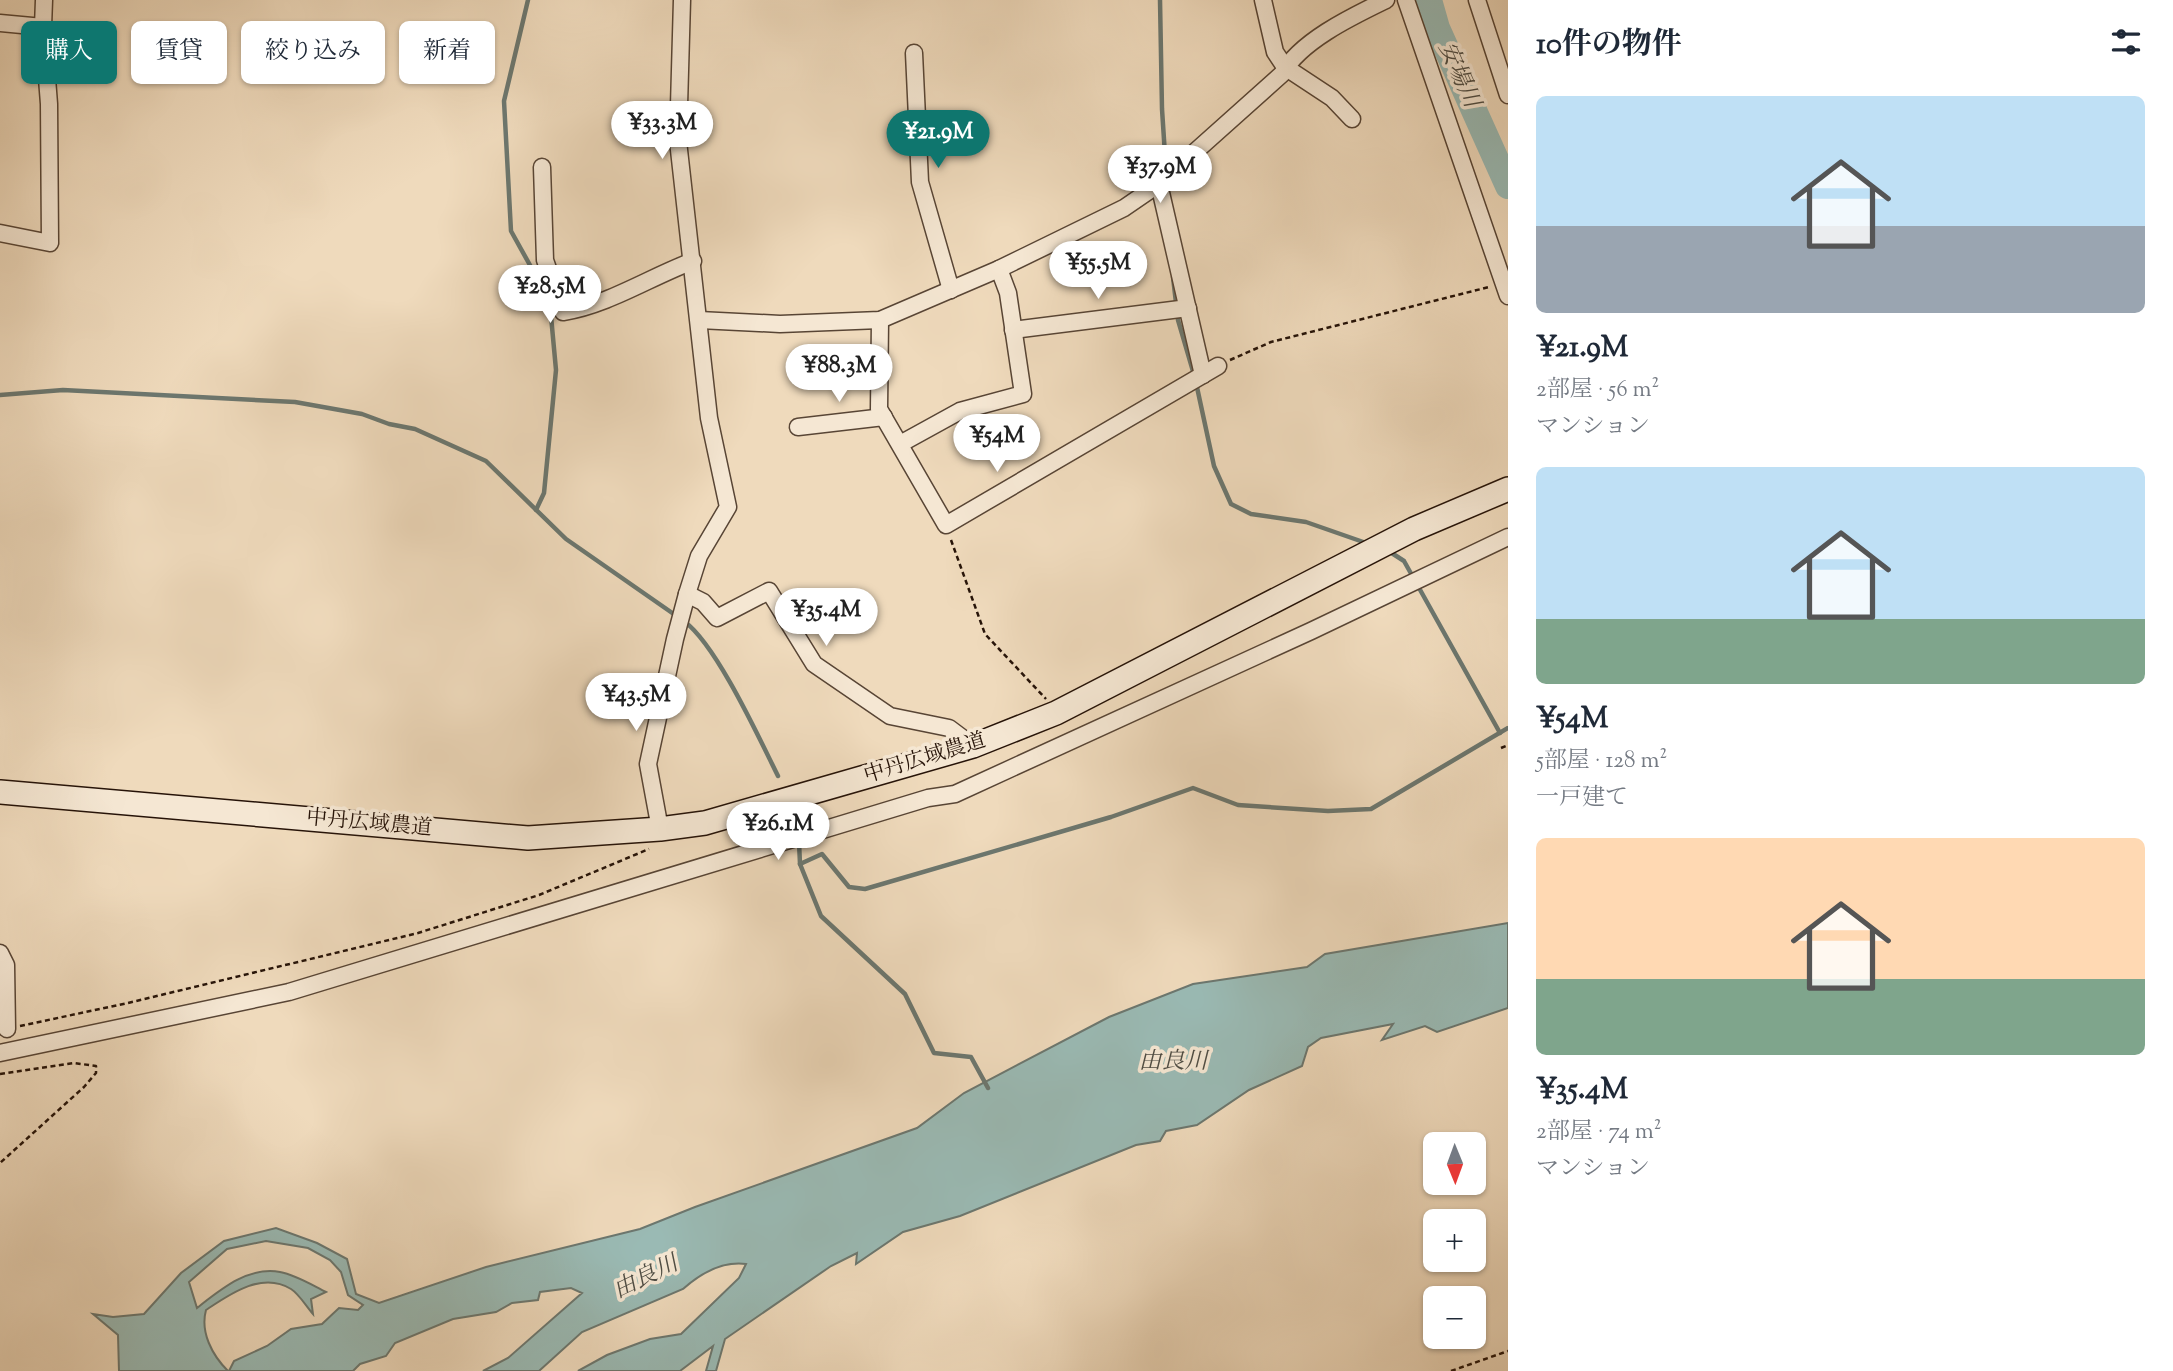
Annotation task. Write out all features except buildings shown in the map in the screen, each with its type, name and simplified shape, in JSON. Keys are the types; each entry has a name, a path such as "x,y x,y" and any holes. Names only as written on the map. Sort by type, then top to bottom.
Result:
{"street":[{"path":"43,21 44,0"},
{"path":"660,837 648,764 675,639 699,556 728,507 709,418 678,141 682,0"},
{"path":"1263,0 1275,52 1285,67 1332,98 1352,118"},
{"path":"699,320 780,324 880,320 999,269 1124,208 1159,184 1282,74 1288,62 1337,24 1386,0"},
{"path":"1406,0 1506,287"},
{"path":"1477,0 1508,94"},
{"path":"0,23 21,25"},
{"path":"914,53 920,182 951,290"},
{"path":"0,233 50,243 47,84"},
{"path":"542,167 545,260 563,312 585,309 693,261"},
{"path":"1159,184 1203,375"},
{"path":"900,444 960,411 1023,394 1008,293 999,269"},
{"path":"1013,330 1188,308"},
{"path":"880,320 879,409 946,525 1218,366"},
{"path":"798,427 884,417"},
{"name":"中丹広域農道","path":"0,792 528,838 660,837 973,746 1056,713 1414,529 1508,489"},
{"path":"0,1053 289,992 889,809 955,793 1298,637 1508,537"},
{"path":"686,601 703,602 717,618 769,591 814,664 890,716 949,727 973,746"},
{"path":"0,953 6,965 6,1029"}],"path":[{"path":"1218,366 1271,342 1506,287"},
{"path":"946,525 985,634 1041,693 1056,713"},
{"path":"1502,748 1508,745"},
{"path":"6,1029 128,1003 418,933 539,895 660,837"},
{"path":"0,1074 74,1063 96,1066 96,1073 84,1087 0,1163"},
{"path":"1451,1371 1508,1351"}],"water":[{"name":"由良川","path":"1508,923 1508,1008 1437,1032 1425,1026 1382,1040 1393,1024 1321,1038 1308,1047 1302,1066 1249,1090 1197,1125 1166,1131 1160,1141 1136,1145 960,1216 903,1232 856,1264 857,1253 831,1266 725,1339 716,1371 706,1371 713,1346 680,1371 578,1371 607,1355 650,1339 681,1334 739,1278 746,1264 729,1264 712,1269 683,1289 582,1332 539,1371 483,1371 508,1358 582,1293 571,1288 540,1292 538,1300 512,1303 496,1312 453,1319 395,1343 386,1356 360,1364 353,1371 229,1371 234,1361 267,1346 291,1329 322,1324 339,1308 358,1310 363,1305 348,1295 341,1272 330,1260 308,1248 266,1241 227,1249 189,1282 197,1308 235,1281 268,1271 292,1275 326,1292 311,1299 313,1314 291,1289 269,1282 247,1287 206,1310 206,1335 217,1358 228,1371 119,1371 118,1335 93,1314 113,1317 144,1314 181,1273 224,1241 276,1228 317,1243 347,1259 356,1294 379,1303 486,1267 640,1229 917,1128 964,1093 1109,1017 1193,984 1307,967 1325,954"}],"waterway":[{"path":"528,0 504,101 511,231 531,267 551,316 556,370 544,493 536,510"},
{"path":"1160,0 1166,170"},
{"name":"安場川","path":"1429,0 1437,28 1508,186"},
{"path":"1173,277 1178,320 1195,378 1214,466 1231,504 1251,514 1306,522 1369,544"},
{"path":"0,395 63,390 295,402 362,414 389,424 415,429 486,461 566,539 678,617"},
{"path":"1387,550 1404,561 1500,733"},
{"path":"685,622 697,634 723,671 778,776"},
{"path":"800,864 822,854 849,887 865,889 1111,817 1193,788 1238,805 1328,811 1371,809 1508,728"},
{"path":"799,842 800,864 821,916 905,994 934,1053 971,1057 988,1088"}]}
